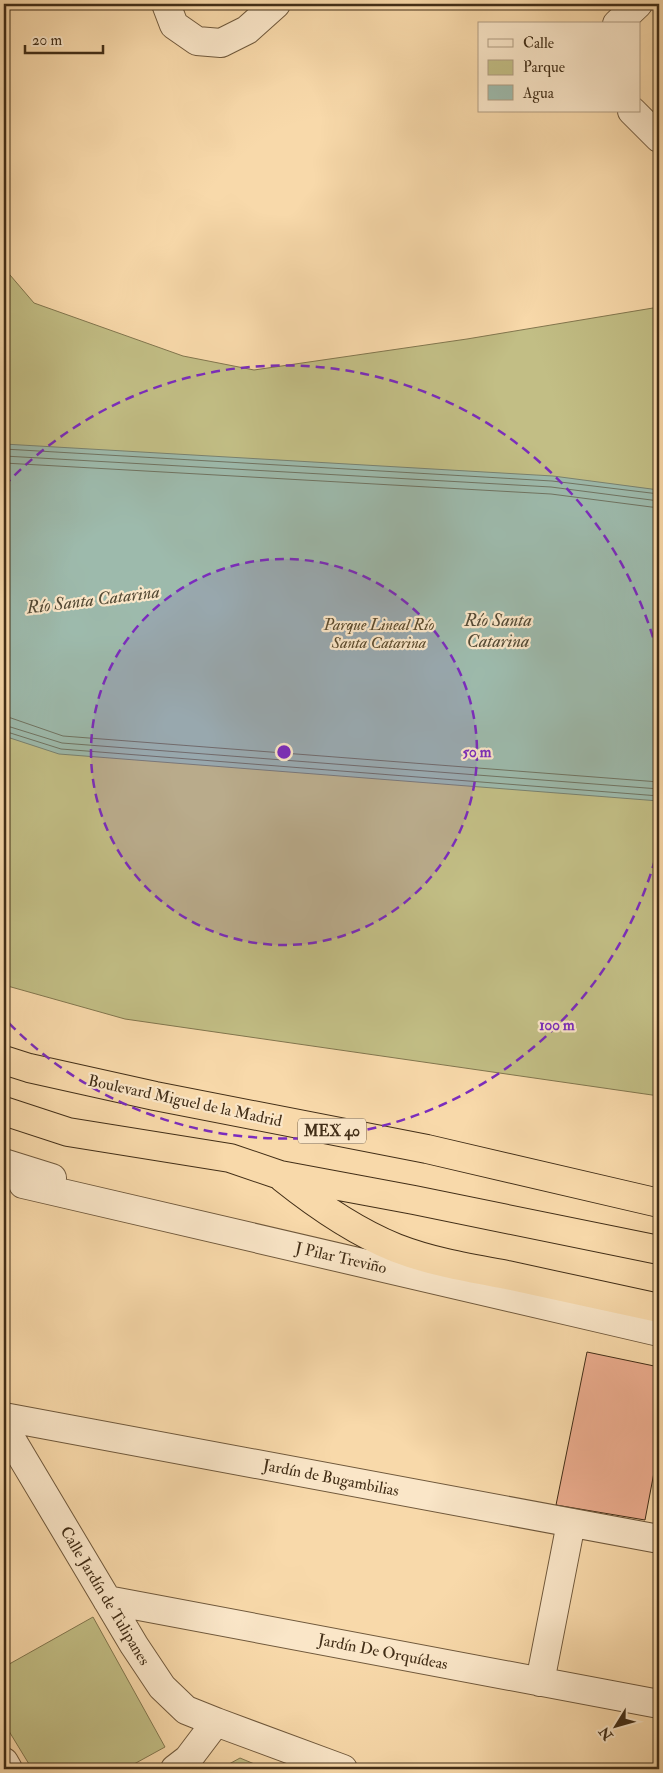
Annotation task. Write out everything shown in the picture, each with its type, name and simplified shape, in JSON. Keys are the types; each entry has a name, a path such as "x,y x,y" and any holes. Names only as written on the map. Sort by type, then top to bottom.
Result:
{"highway":[{"name":"Boulevard Miguel de la Madrid","path":"4,1060 29,1068 146,1094 427,1150 659,1203"},
{"path":"4,1111 68,1132 230,1158 280,1175 659,1250"},
{"path":"280,1175 335,1217 365,1234 428,1259 647,1305"}],"street":[{"path":"166,4 174,25 197,41 221,43 246,30 276,4"},
{"path":"619,22 638,4"},
{"path":"633,112 659,138"},
{"path":"4,1163 25,1184 269,1238 558,1307 577,1310 597,1310 647,1305"},
{"name":"J Pilar Treviño","path":"25,1184 659,1332"},
{"name":"Jardín de Bugambilias","path":"4,1417 659,1539"},
{"name":"Calle Jardín de Tulipanes","path":"4,1427 134,1645 162,1687 209,1732 343,1769"},
{"path":"540,1682 571,1523"},
{"name":"Jardín De Orquídeas","path":"107,1600 659,1704"},
{"path":"175,1769 188,1758 209,1732"},
{"path":"4,1762 8,1769"}],"green space":[{"name":"Parque Lineal Río Santa Catarina","path":"4,268 34,303 183,356 254,370 467,339 659,307 659,1096 125,1019 4,985"},
{"path":"93,1617 165,1747 125,1769 32,1769 4,1723 4,1667"},
{"path":"240,1758 264,1768 268,1769 220,1769"}],"water":[{"name":"Río Santa Catarina","path":"4,444 553,476 659,490 659,801 59,754 4,736"}],"building":[{"path":"587,1352 659,1367 659,1446 645,1520 556,1505"}]}
